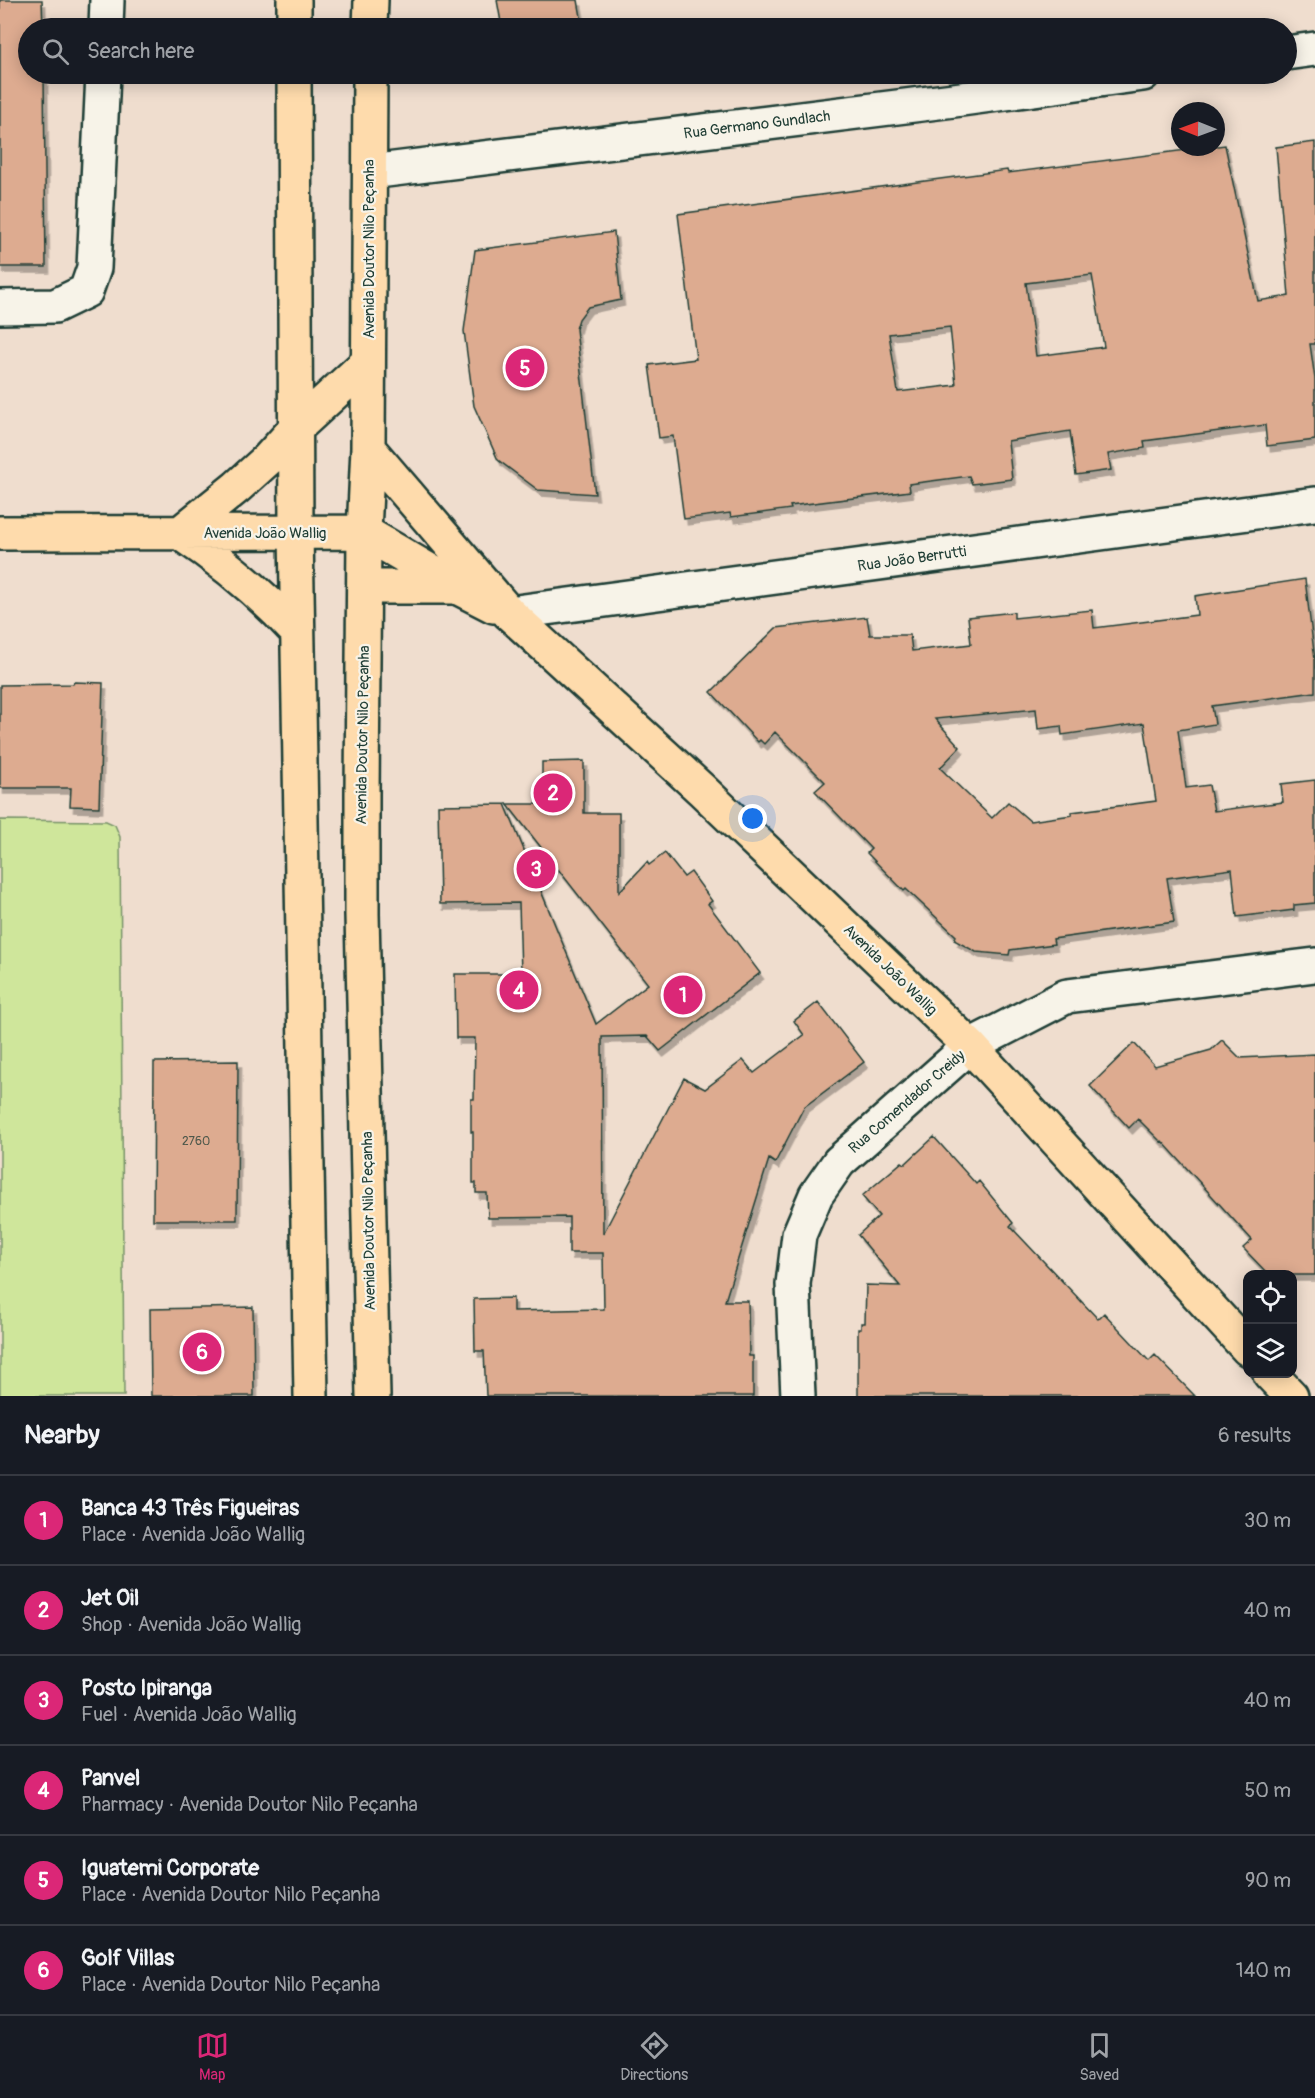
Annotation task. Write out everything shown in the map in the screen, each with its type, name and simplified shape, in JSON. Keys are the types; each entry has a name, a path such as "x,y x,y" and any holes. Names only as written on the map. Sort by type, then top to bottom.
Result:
{"main road":[{"path":"294,0 294,18"},
{"path":"370,18 371,0"},
{"path":"294,84 297,632 311,1396"},
{"name":"Avenida Doutor Nilo Peçanha","path":"370,84 362,902 373,1396"},
{"path":"297,632 268,600 211,553 180,533 237,488 295,429 368,362"},
{"name":"Avenida João Wallig","path":"368,448 509,614 702,790 970,1046 1243,1344"},
{"name":"Avenida João Wallig","path":"0,533 364,532 457,587 509,614"},
{"path":"364,587 457,587"},
{"path":"1274,1378 1291,1396"}],"street":[{"path":"106,18 107,0"},
{"path":"1297,52 1315,49"},
{"path":"0,307 55,306 86,291 94,268 103,84"},
{"name":"Rua Germano Gundlach","path":"369,172 1070,84"},
{"name":"Rua João Berrutti","path":"509,614 1315,504"},
{"name":"Rua Comendador Creidy","path":"798,1396 793,1284 799,1235 816,1195 839,1162 970,1046 1067,996 1315,965"}],"green space":[{"path":"0,820 106,821 115,825 120,837 124,1396 0,1396"}],"building":[{"path":"0,0 42,0 43,18 18,18 18,84 44,84 46,267 0,267"},
{"path":"497,0 578,0 581,18 500,18"},
{"path":"1315,142 1315,344 1310,344 1315,379 1315,440 1267,446 1265,425 1144,441 1145,448 1108,454 1111,470 1076,475 1070,431 1008,441 1012,479 972,484 969,476 909,484 910,491 790,506 791,509 731,517 730,513 684,519 673,436 659,438 649,365 696,359 678,214 1007,170 1008,173 1171,152 1171,156 1225,156 1225,145 1258,301 1289,296 1276,147","holes":["1092,275 1104,347 1036,356 1026,283","950,327 956,385 898,392 889,334"]},
{"path":"614,232 621,300 588,307 579,319 576,329 595,494 538,490 498,460 474,406 464,331 475,250"},
{"path":"1305,579 1315,660 1315,692 1212,706 1215,724 1178,730 1186,788 1209,785 1214,811 1283,802 1281,784 1315,780 1315,903 1294,905 1294,910 1237,917 1232,869 1167,878 1174,922 1053,939 1054,944 1010,950 1009,955 976,952 954,940 956,936 906,889 904,891 867,853 871,849 815,791 825,782 775,732 764,744 760,740 758,742 711,692 776,628 867,617 870,635 910,635 912,651 971,644 968,617 1014,612 1014,618 1092,610 1094,628 1197,615 1195,596","holes":["1036,709 1038,729 1061,726 1062,735 1144,723 1156,801 1072,812 1072,815 1030,821 1008,802 992,818 940,768 960,747 935,719"]},
{"path":"74,682 103,683 99,807 70,806 71,788 0,788 0,685 73,684"},
{"path":"584,761 584,813 619,813 619,892 647,862 649,865 665,853 684,877 691,872 712,901 708,904 760,973 660,1051 647,1036 602,1037 603,1234 684,1078 705,1089 743,1060 754,1073 804,1035 794,1021 818,1002 864,1062 804,1107 775,1163 769,1159 725,1301 748,1301 749,1356 753,1356 753,1396 486,1396 484,1351 475,1351 474,1299 513,1298 513,1311 604,1309 603,1253 569,1253 569,1217 488,1218 487,1193 476,1193 476,1183 473,1183 473,1132 471,1132 475,1038 456,1038 455,974 521,974 519,903 440,904 438,805 505,804 596,1024 648,984 507,804 542,804 542,762"},
{"path":"1222,1040 1240,1058 1315,1054 1315,1275 1297,1275 1297,1270 1264,1270 1243,1248 1252,1240 1162,1141 1138,1119 1129,1128 1090,1086 1134,1043 1155,1066 1211,1050"},
{"path":"238,1061 237,1220 153,1220 154,1062"},
{"path":"934,1137 976,1184 979,1181 1013,1223 1010,1226 1098,1319 1104,1313 1149,1361 1155,1355 1195,1396 858,1396 858,1329 861,1329 861,1323 865,1323 866,1285 900,1286 858,1235 879,1216 862,1196 902,1162 905,1164"},
{"path":"253,1307 254,1396 151,1396 150,1309"}],"place":[{"name":"Iguatemi Corporate","path":"525,368"},
{"name":"Jet Oil","path":"553,793"},
{"name":"Posto Ipiranga","path":"536,869"},
{"name":"Panvel","path":"519,990"},
{"name":"Banca 43 Três Figueiras","path":"683,995"},
{"name":"Golf Villas","path":"202,1352"}]}
